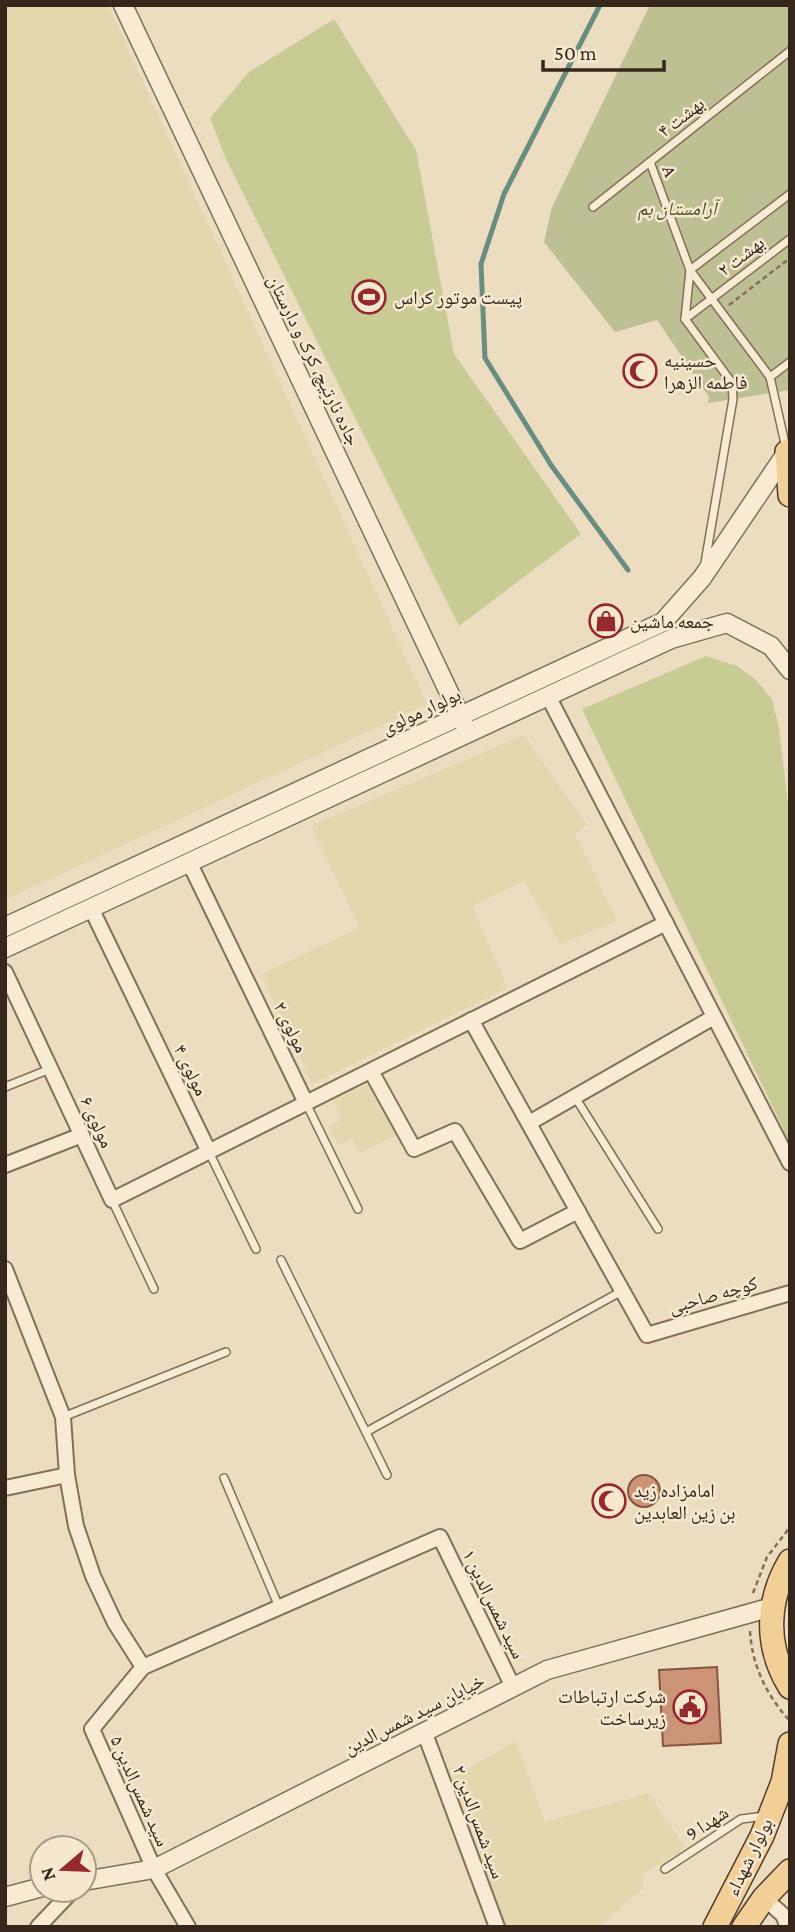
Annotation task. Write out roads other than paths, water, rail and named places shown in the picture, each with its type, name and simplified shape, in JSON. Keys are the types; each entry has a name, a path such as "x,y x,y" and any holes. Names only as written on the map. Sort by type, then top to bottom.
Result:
{"main road":[{"path":"788,451 790,495"},
{"path":"790,1561 779,1582 772,1607 774,1647 789,1686 790,1708"},
{"name":"بولوار شهداء","path":"715,1927 762,1836 783,1782 790,1744"},
{"name":"بولوار شهداء","path":"744,1927 764,1898 790,1871"}],"street":[{"name":"جاده نارتیچ، کرک و دارستان","path":"123,5 468,733"},
{"name":"بولوار مولوی","path":"5,927 663,622 702,578 788,451"},
{"path":"663,622 671,639"},
{"name":"بولوار مولوی","path":"5,948 671,639 727,623 771,646 790,670"},
{"path":"548,696 790,1163"},
{"name":"مولوی ۲","path":"190,862 306,1103"},
{"name":"مولوی ۴","path":"91,908 209,1152"},
{"path":"112,1200 666,923"},
{"name":"مولوی ۶","path":"5,972 112,1200"},
{"path":"529,1123 714,1017"},
{"path":"471,1020 622,1292"},
{"path":"371,1071 414,1149 455,1131 520,1241 578,1211"},
{"path":"5,1165 82,1135"},
{"path":"5,1269 63,1417 66,1475 76,1526 93,1576 115,1623 143,1667 279,1607"},
{"name":"کوچه صاحبی","path":"622,1292 647,1335 790,1293"},
{"path":"5,1488 66,1475"},
{"name":"سید شمس‌الدین ۱","path":"279,1607 440,1537 513,1687"},
{"name":"خیابان سید شمس‌الدین","path":"98,1879 154,1869 547,1670 772,1607"},
{"name":"سید شمس‌الدین ۵","path":"143,1667 92,1729 154,1869 188,1927"},
{"name":"سید شمس‌الدین ۲","path":"424,1731 497,1927"},
{"path":"5,1897 28,1891"},
{"path":"764,1898 783,1915 788,1927"},
{"path":"38,1927 60,1904"}],"lane":[{"path":"133,5 148,61"},
{"name":"بهشت ۴","path":"593,206 790,51"},
{"name":"A","path":"650,162 690,270"},
{"path":"702,578 733,399 732,383 685,319 690,270 790,194"},
{"name":"بهشت ۲","path":"685,319 790,239"},
{"path":"690,270 770,377 788,451"},
{"path":"770,377 790,362"},
{"path":"5,1087 51,1069"},
{"path":"575,1097 658,1229"},
{"name":"مولوی ۲","path":"306,1103 358,1209"},
{"name":"مولوی ۴","path":"209,1152 256,1249"},
{"name":"مولوی ۶","path":"112,1200 154,1289"},
{"path":"281,1259 387,1475"},
{"path":"366,1432 622,1292"},
{"path":"63,1417 226,1352"},
{"path":"224,1478 279,1607"},
{"name":"شهدا 9","path":"666,1869 741,1819 770,1815"}],"waterway":[{"path":"600,5 504,194 481,264 485,358 551,465 628,570"}],"place":[{"name":"پیست موتور کراس","path":"369,297"},
{"name":"حسینیه فاطمه الزهرا","path":"640,371"},
{"name":"جمعه ماشین","path":"606,621"},
{"name":"امامزاده زید بن زین العابدین","path":"609,1501"},
{"name":"شرکت ارتباطات زیرساخت","path":"690,1707"}],"park label":[{"name":"آرامستان بم","path":"677,208"}]}
